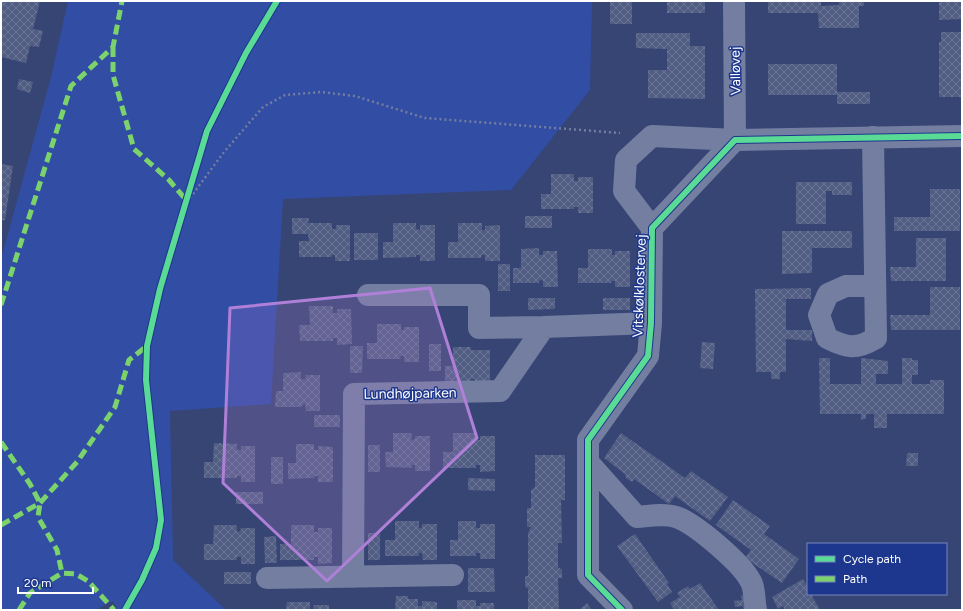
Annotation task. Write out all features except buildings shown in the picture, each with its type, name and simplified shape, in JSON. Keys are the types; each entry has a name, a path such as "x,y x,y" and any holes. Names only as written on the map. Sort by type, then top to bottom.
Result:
{"street":[{"name":"Valløvej","path":"734,1 735,140"},
{"path":"652,228 624,192 626,160 652,136 735,140 873,136 962,136"},
{"path":"873,136 875,286"},
{"name":"Vitskølklostervej","path":"622,610 588,575 588,440 648,356 651,323 652,228 735,140"},
{"path":"368,295 480,295 479,328 651,323"},
{"name":"Lundhøjparken","path":"353,577 354,394 500,391 544,327"},
{"path":"588,462 637,517 655,515 676,517 699,530 730,557 751,580 756,610"},
{"path":"267,578 453,575"}],"path":[{"path":"187,202 224,152 263,107 285,95 321,92 356,96 425,118 652,136"}],"highlighted area":[{"path":"430,288 477,438 327,581 223,483 230,308"}],"shaded area":[{"path":"68,1 592,1 590,90 511,190 283,199 271,404 170,411 173,560 226,610 118,610 113,601 95,610 1,610 1,259 51,77"}],"marked path":[{"path":"1,305 71,86 113,47 122,1"},
{"path":"113,47 113,75 134,149 169,180 187,201"},
{"path":"1,525 40,503 77,462 115,407 129,360 147,346"},
{"path":"1,442 30,484 40,503 38,517 57,550 62,573"},
{"path":"19,610 30,593 62,573 76,574 88,581 114,610"}],"cycle path":[{"path":"125,610 142,580 156,548 161,520 146,380 147,346 160,289 207,131 246,53 277,1"},
{"path":"622,610 588,575 588,440 648,356 651,323 652,228 735,140 962,136"}]}
